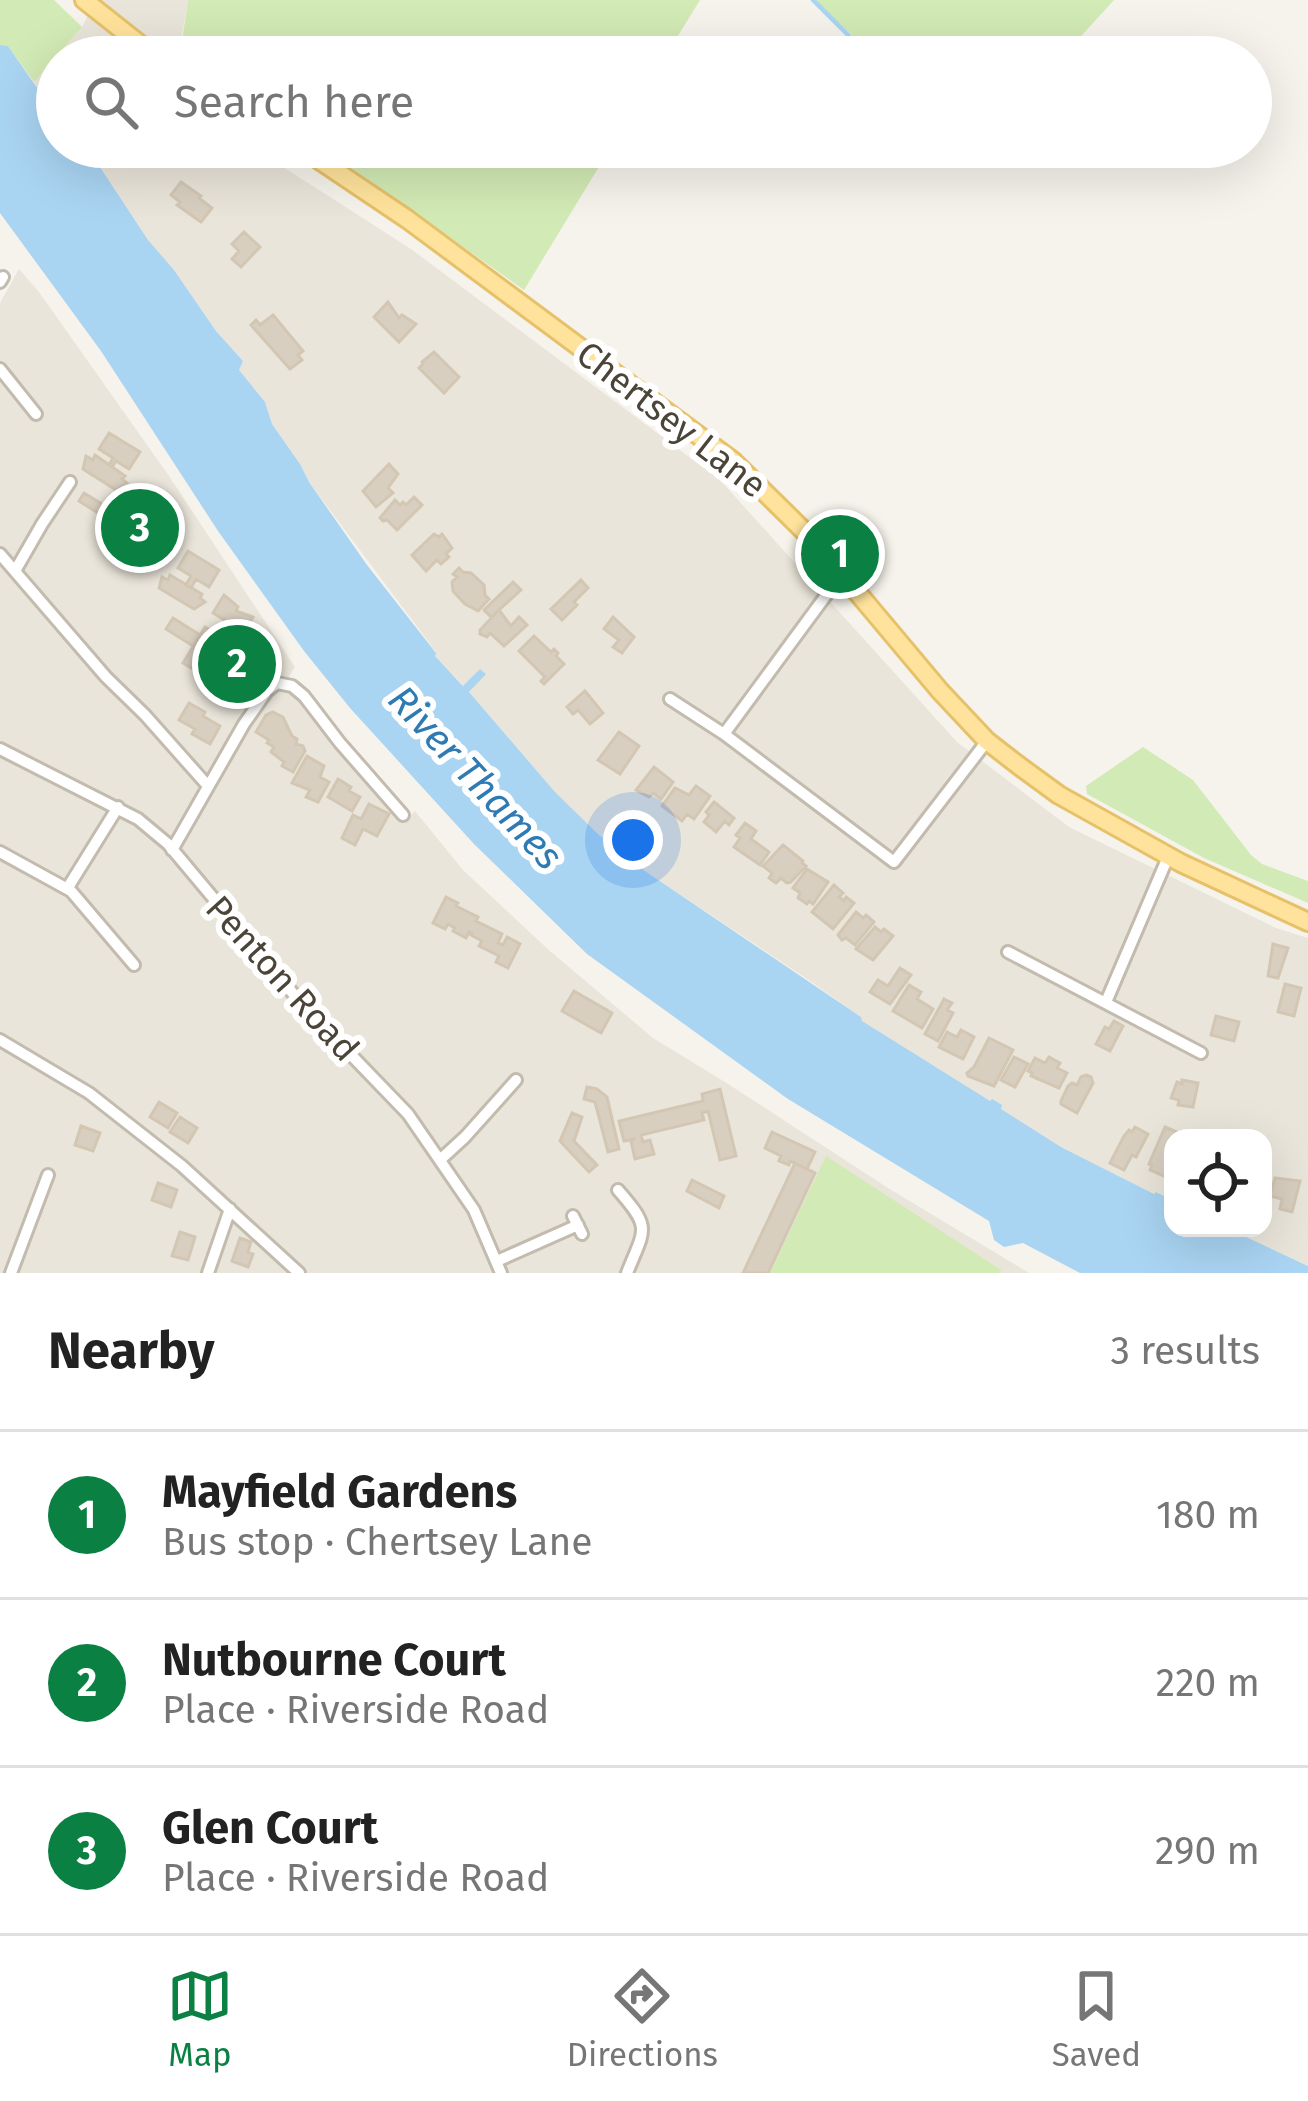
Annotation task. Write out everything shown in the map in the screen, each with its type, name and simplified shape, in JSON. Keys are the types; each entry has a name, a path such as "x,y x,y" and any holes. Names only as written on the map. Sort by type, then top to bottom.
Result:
{"main road":[{"path":"96,4 132,36"},
{"name":"Chertsey Lane","path":"330,168 407,219 733,460 815,542 987,741 1059,795 1168,856 1308,922"}],"street":[{"path":"0,369 36,414"},
{"path":"15,571 70,482"},
{"path":"0,554 208,786"},
{"path":"724,734 841,575"},
{"path":"172,850 244,724 277,683 292,686 304,697 403,815"},
{"path":"670,699 894,862 987,741"},
{"name":"Penton Road","path":"0,749 152,828 301,1003 408,1114 474,1210 499,1267"},
{"path":"67,889 118,807"},
{"path":"0,852 67,889 134,965"},
{"path":"1106,1002 1168,856"},
{"path":"1008,952 1201,1053"},
{"path":"113,965 124,953"},
{"path":"0,1040 89,1093 182,1166 299,1273"},
{"path":"441,1159 516,1080"},
{"path":"10,1273 47,1175"},
{"path":"618,1190 635,1210 644,1237 627,1273"},
{"path":"208,1273 230,1210"},
{"path":"499,1267 578,1225"}],"shaded area":[{"path":"95,0 188,0 182,36 74,36"},
{"path":"101,168 285,168 411,249 720,480 957,742 1069,827 1276,928 1308,938 1308,1266 1246,1237 1272,1237 1272,1129 1164,1129 1164,1195 1154,1194 1061,1147 861,1021 598,834 469,692 485,674 480,669 464,686 434,655 309,482 272,424 265,402 238,370 243,361"},
{"path":"19,269 169,476 295,667 281,688 292,691 404,822 415,811 463,870 653,1038 1029,1273 0,1273 0,303"}],"green space":[{"path":"0,0 54,0 82,27 74,36 36,36 34,82 8,46 0,45"},
{"path":"188,0 700,0 678,36 183,36"},
{"path":"812,0 1114,0 1081,36 853,36"},
{"path":"352,168 598,168 524,290"},
{"path":"1143,747 1193,780 1262,864 1308,881 1308,903 1204,858 1087,794 1086,786"},
{"path":"826,1156 1001,1270 1000,1273 770,1273"}],"water":[{"name":"River Thames","path":"0,45 8,46 36,86 36,168 101,168 148,240 243,361 239,370 265,402 272,424 367,565 463,686 480,669 486,674 469,692 598,834 862,1021 1002,1105 1001,1109 1061,1147 1164,1196 1164,1237 1246,1237 1308,1266 1308,1273 1080,1273 1023,1243 1004,1247 994,1240 989,1221 788,1099 587,954 474,844 304,651 218,531 101,351 0,213"}],"building":[{"path":"181,182 212,208 201,222 171,195"},
{"path":"244,232 260,247 241,267 232,259 239,251 232,244"},
{"path":"388,302 399,318 402,315 416,324 399,342 374,317"},
{"path":"273,315 303,351 298,355 302,360 290,369 251,325 256,320 260,325"},
{"path":"434,352 459,377 444,393 419,368"},
{"path":"109,433 140,452 129,469 116,461 109,465 113,458 99,449"},
{"path":"95,455 125,476 122,479 127,483 116,490 83,469 86,456 93,460"},
{"path":"389,464 398,474 388,488 393,493 376,507 363,491"},
{"path":"146,489 176,508 167,523 155,515 149,524 145,521 150,512 136,504"},
{"path":"84,493 115,512 109,520 79,501"},
{"path":"414,497 422,505 397,530 380,518 395,500 406,505"},
{"path":"123,512 162,531 164,538 152,546 117,525"},
{"path":"434,534 442,534 452,548 446,554 449,557 441,564 437,560 426,571 412,555"},
{"path":"188,551 219,570 209,587 196,579 191,588 186,585 191,576 178,568"},
{"path":"459,568 484,585 489,599 478,611 453,591 457,577 453,574"},
{"path":"170,575 202,594 205,602 194,609 159,588 162,577 168,580"},
{"path":"581,580 588,588 562,620 551,609"},
{"path":"513,582 521,590 491,617 484,610"},
{"path":"224,595 238,607 236,611 253,617 243,634 229,625 227,630 222,627 226,621 213,613"},
{"path":"499,610 511,626 519,617 527,625 504,646 490,633 487,637 480,634"},
{"path":"613,617 634,637 622,653 613,647 619,640 604,629"},
{"path":"173,618 200,635 193,646 166,629"},
{"path":"205,627 215,633 193,669 183,663"},
{"path":"251,630 268,639 258,656 253,653 235,685 217,674 237,647 232,645 235,638 244,643"},
{"path":"534,636 551,652 554,649 564,664 544,684 545,677 519,651"},
{"path":"585,691 603,713 590,724 578,710 573,714 567,707"},
{"path":"189,703 220,726 210,744 179,720"},
{"path":"273,712 283,717 296,744 305,751 293,772 271,752 274,747 269,740 256,732"},
{"path":"619,732 639,746 620,774 598,760"},
{"path":"307,756 324,766 320,777 329,782 318,802 306,797 310,790 292,783"},
{"path":"654,767 673,782 661,799 636,790"},
{"path":"338,779 360,797 352,811 328,797"},
{"path":"696,786 710,796 694,819 687,814 682,821 662,806 675,788 689,795"},
{"path":"714,802 734,818 716,832 704,822"},
{"path":"369,804 389,814 377,836 363,829 355,845 342,838 353,815 361,819"},
{"path":"745,823 756,831 751,839 769,852 760,865 734,847"},
{"path":"783,845 806,866 791,882 781,878 776,883 763,866"},
{"path":"807,869 828,882 813,904 798,898 800,893 793,888"},
{"path":"834,885 843,893 839,897 854,903 833,929 812,912"},
{"path":"446,897 502,934 498,943 503,945 507,937 520,944 508,968 496,962 499,956 479,946 482,941 472,933 466,938 448,924 445,929 433,923"},
{"path":"856,912 874,922 855,945 838,935"},
{"path":"875,927 893,936 873,960 856,949"},
{"path":"1273,944 1288,948 1278,978 1268,976"},
{"path":"900,968 911,975 890,1004 870,992 878,980 888,986"},
{"path":"1285,984 1301,988 1294,1016 1278,1012"},
{"path":"909,985 921,992 917,999 933,1009 922,1028 893,1011"},
{"path":"574,991 612,1013 601,1033 562,1011"},
{"path":"944,999 952,1003 947,1010 953,1013 938,1041 925,1034"},
{"path":"1216,1016 1239,1022 1234,1041 1211,1035"},
{"path":"1114,1021 1123,1026 1110,1051 1096,1044"},
{"path":"961,1030 974,1037 963,1059 939,1047 947,1032 957,1037"},
{"path":"989,1038 1013,1050 994,1086 967,1073"},
{"path":"1014,1057 1028,1064 1015,1087 1001,1080"},
{"path":"1049,1057 1067,1073 1059,1088 1028,1071 1035,1058 1045,1063"},
{"path":"1086,1075 1093,1083 1077,1113 1061,1101 1068,1086 1077,1085"},
{"path":"1182,1080 1198,1083 1193,1107 1178,1105 1179,1100 1171,1098"},
{"path":"587,1087 607,1097 619,1149 608,1152 595,1102 584,1099"},
{"path":"720,1089 736,1156 720,1160 708,1111 702,1113 704,1120 641,1135 643,1142 650,1140 654,1154 635,1159 631,1141 635,1139 624,1141 619,1121 703,1101 702,1094"},
{"path":"159,1102 177,1113 168,1128 150,1117"},
{"path":"572,1113 582,1117 574,1141 597,1165 589,1172 560,1141"},
{"path":"180,1117 197,1128 188,1143 170,1132"},
{"path":"81,1126 100,1133 93,1151 75,1145"},
{"path":"1135,1127 1148,1134 1124,1170 1110,1163 1124,1136"},
{"path":"1164,1129 1164,1176 1150,1170"},
{"path":"772,1132 815,1152 807,1169 779,1161 781,1156 765,1148"},
{"path":"795,1163 815,1173 768,1273 743,1273"},
{"path":"1275,1178 1300,1181 1292,1212 1280,1209 1282,1199 1272,1196"},
{"path":"692,1180 724,1196 719,1208 687,1191"},
{"path":"158,1183 177,1190 171,1207 152,1200"},
{"path":"180,1232 195,1237 188,1260 172,1256"},
{"path":"240,1238 251,1242 248,1267 232,1261"}],"waterway":[{"path":"813,0 849,36"}],"place":[{"name":"Glen Court","path":"140,528"},
{"name":"Mayfield Gardens","path":"840,554"},
{"name":"Nutbourne Court","path":"237,664"}]}
